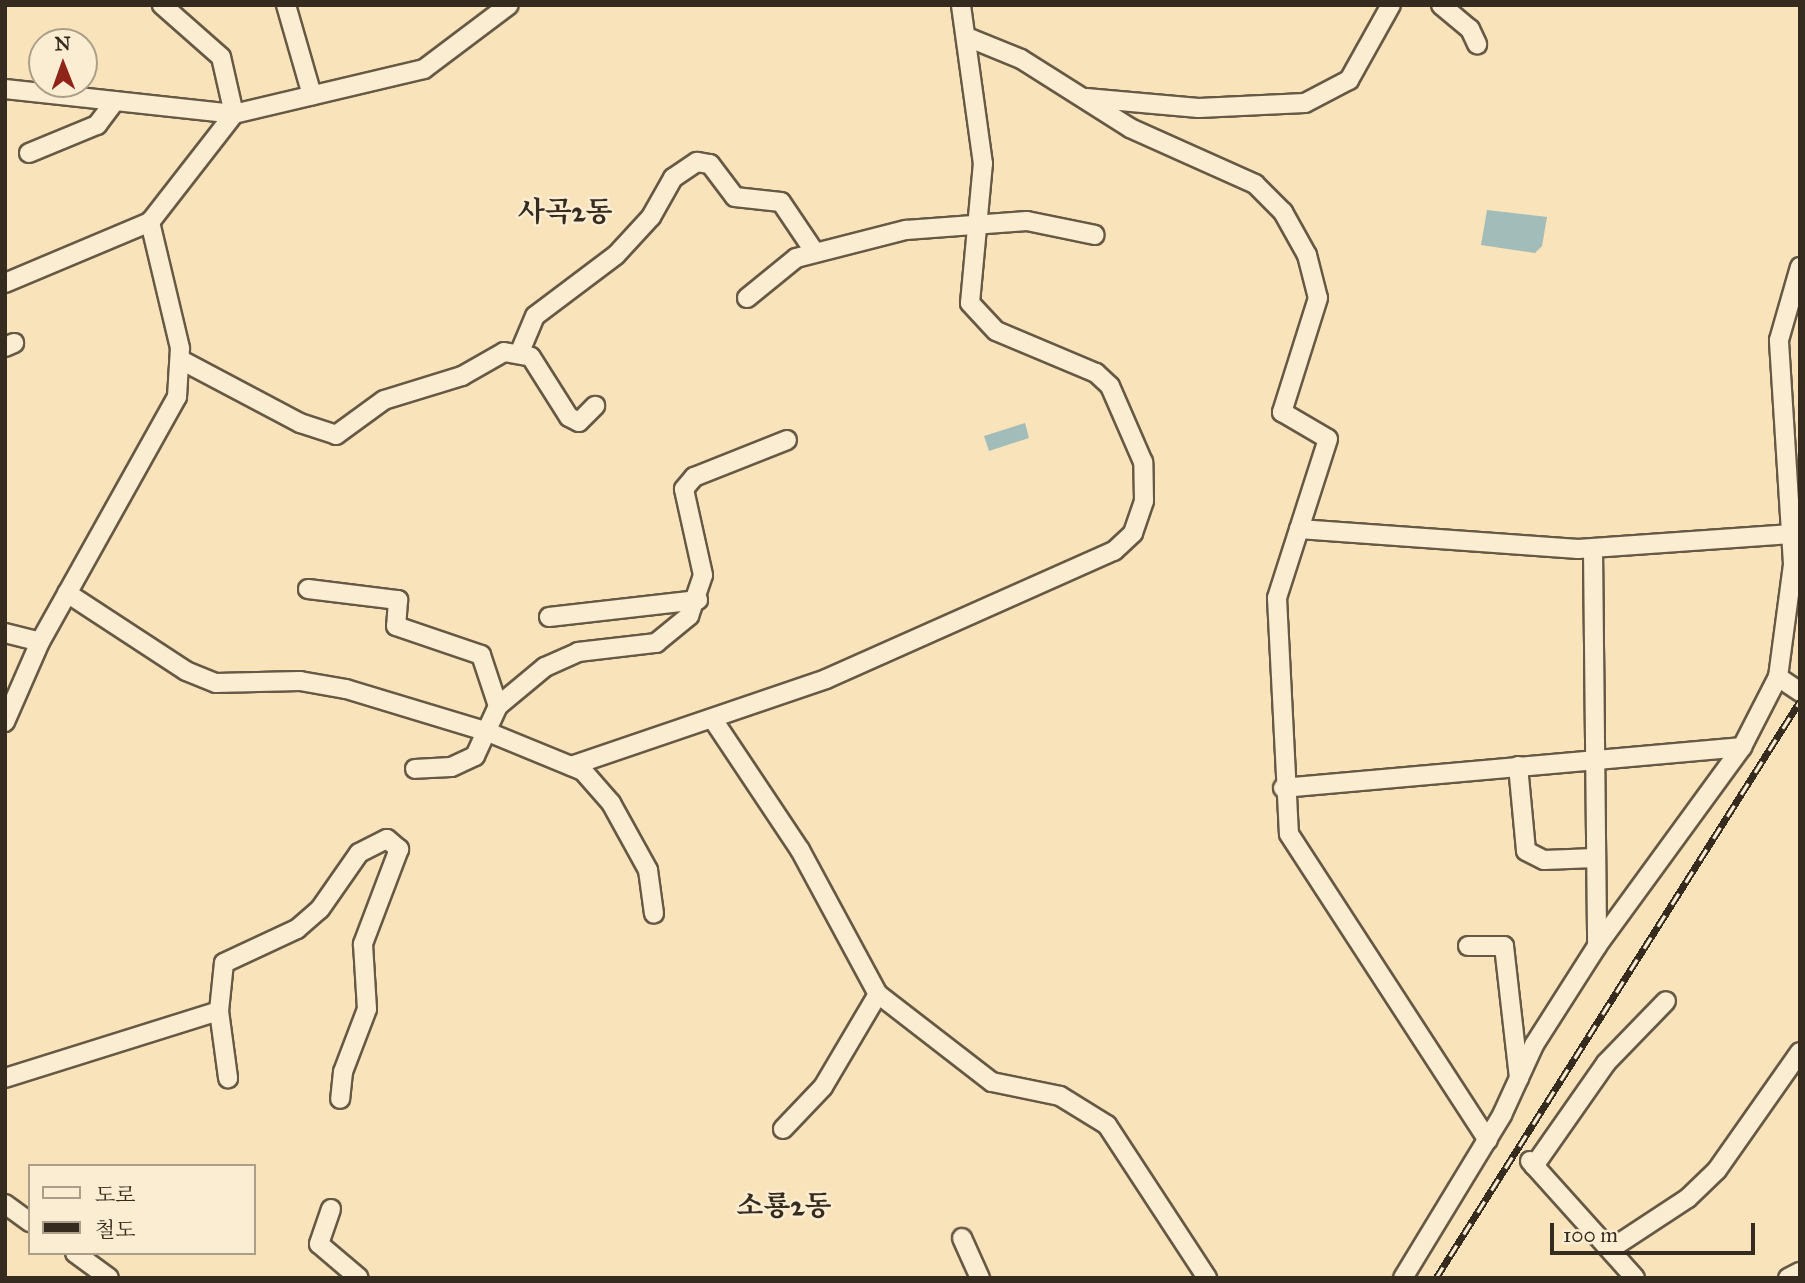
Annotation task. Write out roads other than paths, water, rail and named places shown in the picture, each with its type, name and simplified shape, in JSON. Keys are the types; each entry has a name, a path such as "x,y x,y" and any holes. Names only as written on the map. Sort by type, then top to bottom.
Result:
{"street":[{"path":"162,5 221,57 234,114"},
{"path":"286,5 312,95"},
{"path":"5,89 234,114 425,69 509,5"},
{"path":"571,766 715,722 1008,600 1114,551 1133,533 1144,501 1143,462 1110,386 1097,373 996,331 979,317 969,280 983,164 961,5"},
{"path":"1071,96 1199,108 1305,103 1349,80 1391,5"},
{"path":"1441,5 1469,29 1477,44"},
{"path":"967,37 1021,59 1071,96 1255,184 1283,212 1307,255 1318,298 1282,412 1328,439 1277,598 1283,788 1295,852 1329,892 1488,1140"},
{"path":"29,153 97,125 115,101"},
{"path":"5,283 150,222 234,114"},
{"path":"519,354 535,316 616,255 651,217 673,178 696,162 710,164 735,197 781,202 814,251"},
{"path":"747,298 814,251 975,222 1027,220 1095,235"},
{"path":"5,722 40,642 171,413 181,360 150,222"},
{"path":"1403,1278 1488,1140 1519,1078 1597,946 1742,747 1778,677 1788,627 1791,534 1779,340 1800,267"},
{"path":"181,360 300,423 337,435 356,426 384,400 462,376 504,352 519,354 548,374 569,417 579,422 595,406"},
{"path":"415,769 451,767 475,756 498,706 545,667 578,652 656,643 698,600 703,575 684,489 694,477 787,440"},
{"path":"1299,529 1593,549 1791,534"},
{"path":"1593,549 1597,946"},
{"path":"308,589 398,600 397,626 481,655 498,706"},
{"path":"67,593 186,671 216,683 300,681 346,689 488,732 571,766 611,803 632,840 648,870 654,914"},
{"path":"549,617 698,600"},
{"path":"5,633 40,642"},
{"path":"1778,677 1800,692"},
{"path":"715,722 800,850 878,994 992,1082 1060,1097 1107,1125 1207,1278"},
{"path":"1283,788 1742,747"},
{"path":"1518,766 1526,851 1537,859 1595,858"},
{"path":"228,1078 219,1011 223,963 296,929 372,842 397,842 363,944 367,1009 343,1072 340,1099"},
{"path":"1468,946 1504,946 1519,1078"},
{"path":"783,1129 823,1087 878,994"},
{"path":"1635,1278 1612,1248 1532,1163 1606,1063 1666,1001"},
{"path":"5,1079 219,1011"},
{"path":"1612,1248 1688,1198 1717,1170 1800,1052"},
{"path":"5,1204 28,1221"},
{"path":"331,1209 319,1244 359,1278"},
{"path":"961,1238 980,1278"},
{"path":"78,1255 109,1278"},
{"path":"1788,1278 1800,1272"}],"water":[{"path":"1487,210 1547,217 1542,246 1535,253 1481,245"},
{"path":"1025,423 1029,438 989,451 984,436"}],"railway":[{"path":"1436,1278 1800,701"}],"district":[{"name":"사곡2동","path":"565,212"},
{"name":"소룡2동","path":"784,1206"}]}
